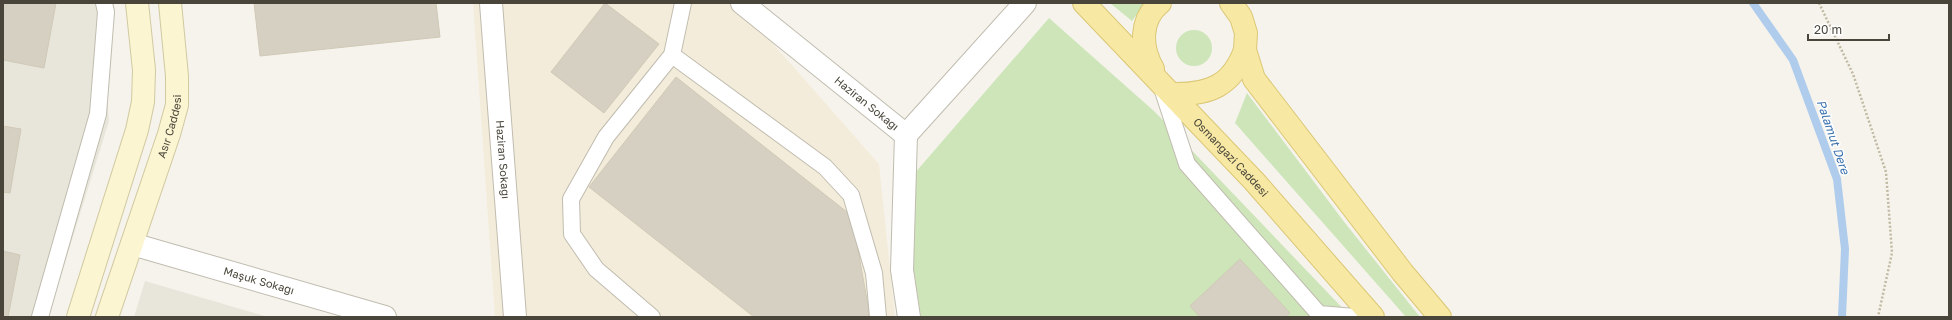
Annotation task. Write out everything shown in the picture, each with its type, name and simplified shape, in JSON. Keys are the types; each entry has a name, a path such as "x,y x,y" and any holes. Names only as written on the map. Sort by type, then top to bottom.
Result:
{"main road":[{"name":"Osmangazi Caddesi","path":"1084,3 1166,87 1254,181 1373,317"},
{"path":"1160,3 1155,7 1146,22 1143,42 1146,57 1166,87 1193,94 1214,88 1228,79 1239,66 1245,50 1246,34 1241,17 1231,3"},
{"path":"1245,50 1254,79 1403,273 1440,317"}],"street":[{"path":"78,317 137,130 143,102 144,70 137,3"},
{"name":"Asır Caddesi","path":"108,317 169,134 176,105 177,76 170,3"},
{"name":"Haziran Sokağı","path":"491,3 515,317"},
{"name":"Haziran Sokağı","path":"742,3 906,135 902,270 910,317"},
{"path":"906,135 1025,3"},
{"path":"104,234 132,244"},
{"name":"Maşuk Sokağı","path":"132,244 386,317"}],"lane":[{"path":"40,317 98,114 106,12 104,3"},
{"path":"652,317 596,269 572,234 571,199 606,137 672,55 683,3"},
{"path":"672,55 825,167 852,195 874,273 878,317"},
{"path":"1166,87 1187,164 1319,314 1356,317"}],"path":[{"path":"1819,3 1853,74 1886,172 1892,254 1878,317"}],"shaded area":[{"path":"3,3 100,3 109,121 48,317 3,317"},
{"path":"473,3 737,3 879,164 895,317 495,317"},
{"path":"145,281 268,317 134,317"}],"green space":[{"path":"1110,3 1145,3 1132,21"},
{"path":"1049,18 1155,112 1351,317 921,317 901,189"},
{"path":"1198,30 1207,35 1211,41 1211,55 1207,61 1198,66 1190,66 1181,61 1177,55 1176,44 1181,35 1187,31"},
{"path":"1247,93 1345,223 1420,317 1406,317 1235,123"}],"building":[{"path":"3,3 56,3 44,68 3,60"},
{"path":"254,3 436,3 440,37 260,56"},
{"path":"605,3 659,44 604,113 551,72"},
{"path":"676,77 852,216 870,317 754,317 589,187"},
{"path":"3,126 21,129 10,193 3,192"},
{"path":"3,251 20,255 8,317 3,317"},
{"path":"1240,259 1290,313 1286,317 1200,317 1190,306"}],"waterway":[{"name":"Palamut Dere","path":"1753,3 1793,60 1837,179 1845,249 1842,317"}]}
